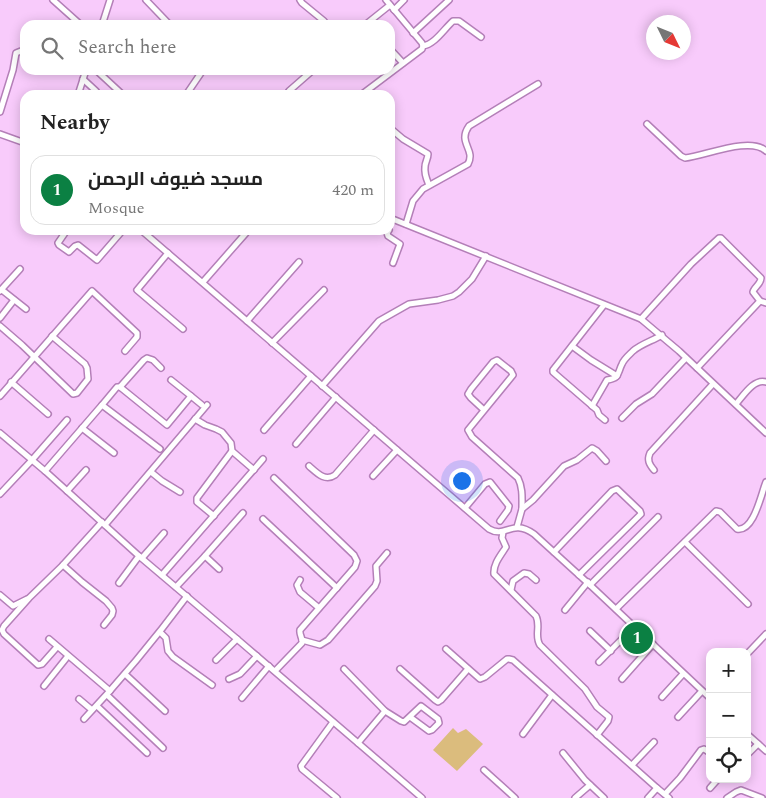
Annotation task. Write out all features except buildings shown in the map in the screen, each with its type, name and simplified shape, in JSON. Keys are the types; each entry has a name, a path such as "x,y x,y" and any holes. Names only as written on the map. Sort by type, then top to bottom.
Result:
{"street":[{"path":"53,0 75,20"},
{"path":"146,0 165,20"},
{"path":"300,0 324,20"},
{"path":"386,0 423,46"},
{"path":"372,20 404,0"},
{"path":"413,33 449,0"},
{"path":"103,20 108,1"},
{"path":"395,69 423,46 428,45 452,22 456,21 481,37"},
{"path":"0,112 13,70 16,53 20,51"},
{"path":"395,54 403,63"},
{"path":"80,90 84,75"},
{"path":"101,75 118,90"},
{"path":"189,90 200,75"},
{"path":"290,90 307,75"},
{"path":"368,90 387,75"},
{"path":"83,79 95,90"},
{"path":"406,224 413,201 422,189 468,164 470,161 471,157 464,137 469,126 538,84"},
{"path":"647,124 685,158 733,147 751,145 761,147 766,151"},
{"path":"395,132 428,154 425,172 429,185"},
{"path":"0,134 20,141"},
{"path":"395,220 641,319 662,335 766,433"},
{"path":"64,235 58,243 59,245 69,252 78,245 97,260 119,235"},
{"path":"147,235 491,530 503,532 517,527 529,531 580,575 706,694"},
{"path":"203,282 244,235"},
{"path":"388,235 400,244 393,263"},
{"path":"641,319 691,264 719,238 761,278 753,292 762,303 766,303"},
{"path":"168,252 137,290 183,329"},
{"path":"322,386 379,321 409,304 438,300 460,292 472,279 486,256"},
{"path":"247,321 299,262"},
{"path":"20,269 1,291 26,309"},
{"path":"272,343 324,290"},
{"path":"1,393 92,291 138,334 124,351"},
{"path":"0,318 14,300"},
{"path":"697,368 760,301"},
{"path":"604,305 553,370 597,410 604,420"},
{"path":"0,326 73,394 77,393 88,380 87,368 85,364 52,336"},
{"path":"607,380 617,376 622,363 634,350 662,335"},
{"path":"572,346 590,360 617,376"},
{"path":"45,472 117,387 120,387 144,360 147,358 153,360 161,368"},
{"path":"622,418 636,404 652,394 686,358"},
{"path":"484,410 468,394 493,362 497,360 511,371 513,375 468,430 472,436 518,478 521,484 522,509 517,527"},
{"path":"592,406 607,380 606,369"},
{"path":"264,430 311,376"},
{"path":"57,647 42,664 38,665 2,632 4,626 104,524 195,419 204,405 171,380"},
{"path":"12,382 48,414"},
{"path":"736,404 757,382 766,382"},
{"path":"654,470 648,460 650,453 713,384"},
{"path":"120,387 167,425 191,396"},
{"path":"296,444 336,397"},
{"path":"102,405 160,449"},
{"path":"195,419 205,426 222,432 231,443 232,451 254,470"},
{"path":"0,494 67,420"},
{"path":"82,428 114,453"},
{"path":"309,466 321,476 331,478 374,430"},
{"path":"0,433 141,557 422,798"},
{"path":"522,509 533,500 564,466 578,460 590,449 594,449 606,461"},
{"path":"374,476 397,450"},
{"path":"214,516 197,502 197,498 232,451"},
{"path":"162,575 264,459"},
{"path":"67,491 86,470"},
{"path":"151,472 180,492"},
{"path":"274,478 357,561 337,588 300,630 302,640 299,646 275,671"},
{"path":"465,508 485,484 490,482 508,506 508,512 500,521"},
{"path":"616,609 717,511 736,529 742,530 756,511 766,482"},
{"path":"554,552 612,491 617,489 641,514 580,575"},
{"path":"176,587 243,512"},
{"path":"565,610 658,517"},
{"path":"263,519 337,588"},
{"path":"503,532 502,538 506,546 495,565 496,577 538,618 537,637 540,645 585,690 597,707 609,717 597,735"},
{"path":"119,583 164,533"},
{"path":"685,542 748,604"},
{"path":"302,640 320,644 328,640 375,586 377,581 376,566 387,553"},
{"path":"205,556 220,569"},
{"path":"64,565 112,608 112,616 104,625"},
{"path":"511,590 513,581 524,572 536,580"},
{"path":"300,580 297,585 298,590 319,608"},
{"path":"0,595 11,606 30,598"},
{"path":"84,719 125,674 187,596"},
{"path":"600,662 634,627"},
{"path":"590,631 611,651"},
{"path":"160,632 166,638 168,651 173,658 212,685"},
{"path":"751,650 766,634"},
{"path":"49,639 108,693 163,748"},
{"path":"216,660 237,639"},
{"path":"622,679 653,644"},
{"path":"446,649 477,677 482,679 504,661 509,658 511,659 667,796 701,750 706,750"},
{"path":"44,686 68,656"},
{"path":"229,679 240,674 257,656"},
{"path":"242,698 269,666"},
{"path":"344,669 385,710 403,722 421,706 439,723 429,731 410,717"},
{"path":"400,669 438,702 468,669"},
{"path":"125,674 165,711"},
{"path":"662,697 683,674"},
{"path":"678,717 702,691"},
{"path":"523,734 552,695"},
{"path":"79,699 92,710"},
{"path":"97,706 147,753"},
{"path":"358,743 385,710"},
{"path":"333,722 301,766 302,769 337,798"},
{"path":"751,738 766,751"},
{"path":"632,765 654,742"},
{"path":"751,751 758,744"},
{"path":"563,753 590,785 604,798"},
{"path":"484,770 514,798"},
{"path":"710,788 714,783"},
{"path":"575,798 590,785"},
{"path":"648,798 657,788"},
{"path":"730,797 739,790 744,790 762,798"}],"shaded area":[{"path":"453,728 458,733 466,729 483,744 457,771 433,750"}],"place":[{"name":"مسجد ضيوف الرحمن","path":"637,638"}]}
